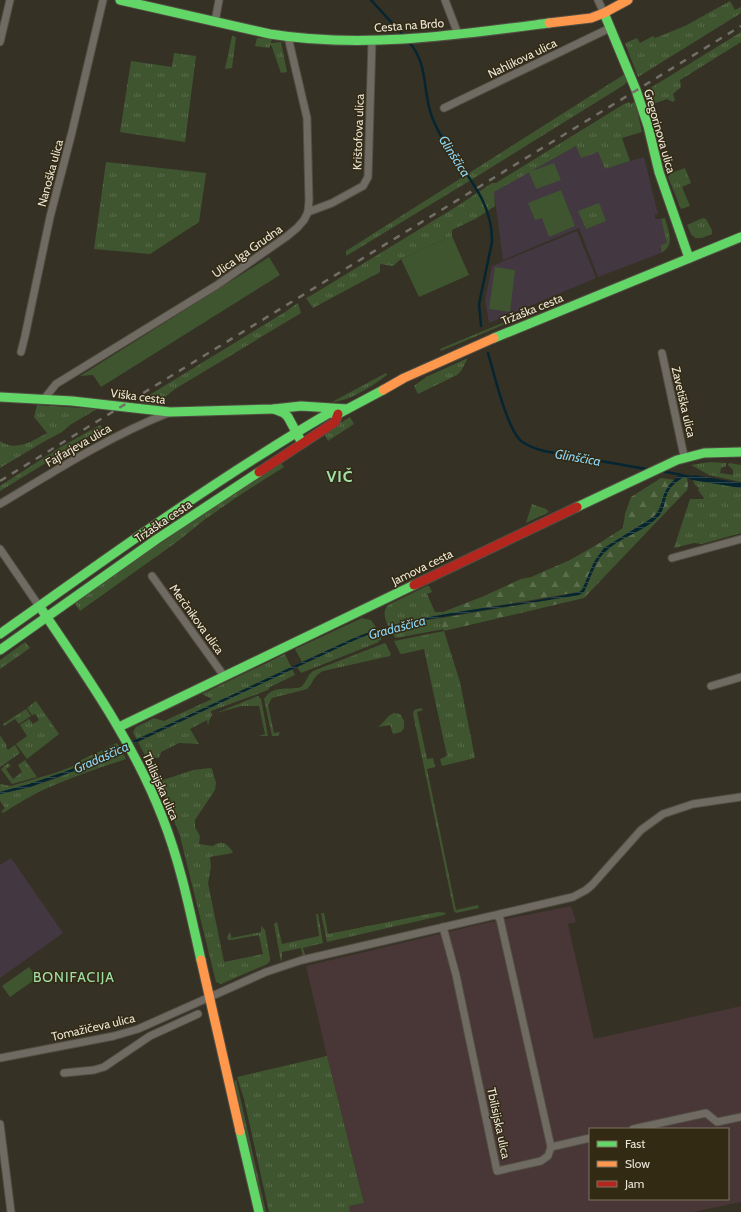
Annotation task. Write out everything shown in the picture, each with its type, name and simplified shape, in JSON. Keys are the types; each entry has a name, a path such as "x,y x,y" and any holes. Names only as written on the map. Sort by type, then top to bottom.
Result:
{"street":[{"path":"0,42 10,0"},
{"name":"Nanoška ulica","path":"21,352 50,217 76,117 103,0"},
{"name":"Cesta na Brdo","path":"120,0 132,1 215,22 288,37 372,40 458,34 591,18 628,0"},
{"path":"215,22 219,0"},
{"path":"445,0 458,34"},
{"path":"598,0 604,13"},
{"name":"Gregorinova ulica","path":"604,13 636,90 648,126 659,172 689,258"},
{"name":"Nahlikova ulica","path":"444,108 610,28"},
{"path":"288,37 307,118 308,212"},
{"name":"Krištofova ulica","path":"308,212 332,203 363,186 368,177 372,40"},
{"name":"Ulica Iga Grudna","path":"44,399 56,384 255,260 298,228 308,212"},
{"name":"Tržaška cesta","path":"0,634 135,538 233,472 329,413 338,414 404,378 459,353 741,237"},
{"name":"Zavetiška ulica","path":"662,353 684,456"},
{"name":"Viška cesta","path":"0,397 90,402 170,412 274,409 288,406 321,406 347,409"},
{"path":"274,409 284,413 302,443"},
{"name":"Fajfarjeva ulica","path":"0,504 91,449 129,429 170,412"},
{"name":"Tržaška cesta","path":"0,650 157,539 335,422 338,414"},
{"name":"Jamova cesta","path":"119,727 668,463 684,456 706,452 741,452"},
{"path":"672,558 741,539"},
{"path":"0,549 39,606"},
{"name":"Merčnikova ulica","path":"152,576 224,676"},
{"name":"Tbilisijska ulica","path":"39,606 126,739 155,798 174,848 259,1212"},
{"path":"711,686 741,677"},
{"path":"210,997 266,972 302,960 497,916 563,900 581,894 606,870 640,830 663,814 701,802 741,797"},
{"path":"497,916 500,920 551,1147 589,1138"},
{"name":"Tbilisijska ulica","path":"443,927 456,975 497,1171 541,1160 548,1156 551,1147"},
{"name":"Tomažičeva ulica","path":"0,1058 114,1036 146,1026 210,997"},
{"path":"64,1073 94,1070 104,1067 150,1036 198,1014"},
{"path":"146,1026 150,1036"},
{"path":"638,1128 706,1113 717,1122 741,1117"},
{"path":"0,1124 11,1212"}],"shaded area":[{"path":"576,146 598,152 605,169 644,157 658,214 655,214 655,219 661,219 667,243 660,249 661,253 598,277 579,228 503,260 494,192"},
{"path":"577,231 596,278 489,323 485,300 492,266"},
{"path":"11,858 63,933 0,978 0,865"},
{"path":"571,906 576,922 568,924 594,1039 741,1006 741,1202 693,1212 350,1212 349,1206 364,1203 306,966 481,924"}],"green space":[{"path":"730,1 735,10 741,7 741,13 638,77 625,43 637,38 640,43 653,36 655,38 685,26"},
{"path":"741,32 741,42 680,80 681,87 673,94 675,100 673,102 667,99 653,104 653,108 650,109 644,92"},
{"path":"232,36 236,37 232,68 225,69"},
{"path":"257,38 272,38 271,43 281,42 287,72 281,73 271,44 269,48 255,46"},
{"path":"174,53 196,56 185,142 120,132 131,61 172,67"},
{"path":"625,74 628,81 624,85 346,256 346,251"},
{"path":"635,101 642,132 622,138 630,161 605,169 598,152 581,158 576,146 494,192 495,206 477,218 452,230 452,236 401,259 393,266 380,264 380,272 313,308 306,298 459,205 492,183 496,183 624,104 629,102 631,104"},
{"path":"106,162 206,173 199,222 150,254 94,249"},
{"path":"554,163 561,180 536,189 529,172"},
{"path":"685,168 691,183 682,187 690,206 681,209 668,177 671,173"},
{"path":"561,190 575,226 549,237 542,218 535,220 528,203"},
{"path":"599,203 606,221 586,229 578,211"},
{"path":"665,218 670,242 666,250 661,253 661,245 667,243 661,219"},
{"path":"703,218 706,219 712,230 712,234 702,238 695,238 691,234 687,225"},
{"path":"452,236 469,275 419,297 401,259"},
{"path":"269,257 280,275 101,387 93,375 80,376"},
{"path":"495,267 515,270 510,312 489,309"},
{"path":"298,303 301,313 175,389 160,401 158,405 138,402 285,312"},
{"path":"514,318 515,320 441,351 440,349"},
{"path":"468,358 457,375 418,394 414,386 426,377"},
{"path":"386,373 387,375 361,392 346,399 332,402"},
{"path":"37,405 97,409 70,425 62,432 0,468 0,441 12,446 24,444 47,433 34,417"},
{"path":"350,417 354,424 328,441 324,433"},
{"path":"100,425 103,429 71,445 74,451 84,446 85,447 66,458 62,453 0,491 0,486 59,448"},
{"path":"280,462 284,467 204,520 178,541 80,611 74,602"},
{"path":"710,462 726,463 726,466 721,468 720,473 733,475 733,470 728,465 729,463 741,465 741,482 709,475 691,465"},
{"path":"684,477 687,478 687,490 584,598 444,631 440,620 441,618 579,595 584,592 598,560 602,555 612,546 646,527 658,517 663,509 668,491 674,484"},
{"path":"661,478 675,480 667,489 659,510 651,519 604,548 594,562 582,590 579,592 442,615 443,612 570,560 598,544 623,528 625,514 631,497"},
{"path":"693,480 741,488 741,533 702,544 694,543 674,548 690,499 704,498"},
{"path":"532,504 546,509 549,512 526,523"},
{"path":"429,586 432,592 427,594 435,612 443,612 442,615 388,626 385,613 388,605"},
{"path":"362,618 371,620 377,629 302,662 295,649"},
{"path":"441,618 440,621 444,629 396,638 389,628 411,622"},
{"path":"378,631 381,637 381,640 378,641 379,642 301,673 297,667 355,640"},
{"path":"444,631 460,682 475,758 442,766 440,759 447,756 424,649 402,654 394,641"},
{"path":"25,642 30,648 0,669 0,660"},
{"path":"385,643 391,654 390,656 323,671 315,677 307,689 272,698 268,705 274,733 280,732 278,736 272,736 264,699 268,694 276,690 301,687 305,683 309,674 313,671"},
{"path":"285,654 291,667 137,740 133,732 136,727 154,718 164,721 212,699 202,694"},
{"path":"292,669 295,675 270,687 268,690 211,711 212,715 208,726 207,720 190,729 199,744 179,743 161,752 159,758 146,757 138,742"},
{"path":"258,696 261,699 268,736 259,736 265,734 259,706 242,706 216,713"},
{"path":"36,701 59,734 27,759 16,744 27,736 20,725 29,719 33,724 39,720 35,714 32,715 27,708"},
{"path":"421,708 423,710 417,712 427,759 433,758 435,767 427,769 456,910 478,905 479,908 456,913 454,911 413,714 414,710"},
{"path":"26,709 31,716 19,724 15,719 4,726 3,724"},
{"path":"394,713 400,714 404,721 404,728 401,732 393,734 390,725 377,727 389,716"},
{"path":"0,735 8,750 15,745 20,753 0,767"},
{"path":"117,743 120,747 56,776 0,792 0,784 11,786 55,773 71,767 81,760"},
{"path":"121,750 126,759 45,789 3,813 1,812 5,808 0,801 0,794 30,787 57,778"},
{"path":"25,760 37,777 12,784 1,769 8,763 11,766 6,769 13,779 22,772 18,765"},
{"path":"149,762 155,763 156,770 163,780 193,770 212,769 216,783 215,790 195,820 195,827 200,836 199,844 213,846 222,843 227,845 233,853 210,857 211,867 208,883 224,962 263,954 259,935 232,940 228,940 227,937 230,932 231,938 261,932 261,926 265,930 270,958 270,961 267,964 221,984 216,982 180,836"},
{"path":"438,912 446,913 444,915 327,942 321,913 324,913 328,934"},
{"path":"316,914 318,914 323,943 303,948 305,955 303,956 301,948 282,952 281,962 274,924 277,922 282,944 319,936"},
{"path":"29,967 37,978 10,997 2,986"},
{"path":"327,1056 364,1203 349,1206 350,1212 269,1212 244,1099 237,1077"},
{"path":"236,1079 266,1212 264,1212 234,1082"}],"water":[{"name":"Gradaščica","path":"681,474 741,483 741,488 693,480 684,477 679,480 668,491 663,509 658,517 646,527 612,546 602,555 598,560 584,592 579,595 411,622 377,631 77,770 30,787 0,794 0,792 29,784 75,768 354,638 409,621 551,598 579,592 582,590 594,562 604,548 655,516 659,510 667,488"}],"waterway":[{"name":"Glinščica","path":"371,0 403,35"},
{"name":"Glinščica","path":"409,42 420,60 432,117 449,148 478,191 490,224 492,242 479,304 481,326"},
{"name":"Glinščica","path":"488,353 506,413 516,435 521,441 544,451 646,469"},
{"name":"Glinščica","path":"661,471 682,475"}],"railway":[{"path":"0,481 741,26"}],"traffic: fast":[{"path":"120,0 270,34 340,40 410,39 549,23"},
{"path":"604,13 636,90 648,126 659,172 689,258"},
{"path":"494,338 741,237"},
{"path":"0,634 162,520 245,465 329,413 338,414 383,390"},
{"path":"0,397 72,401 170,412 274,409 301,406 347,409"},
{"path":"274,409 284,413 288,417 302,443"},
{"path":"577,507 677,460 704,453 741,452"},
{"path":"0,650 157,539 259,472"},
{"path":"119,727 414,585"},
{"path":"42,610 76,660 124,737 151,791 163,819 175,854 185,889 201,960"},
{"path":"240,1131 259,1212"}],"traffic: slow":[{"path":"549,23 591,18 628,0"},
{"path":"383,390 404,378 494,338"},
{"path":"201,960 240,1131"}],"traffic: jam":[{"path":"259,472 335,422 338,414"},
{"path":"414,585 577,507"}],"district":[{"name":"VIČ","path":"340,476"},
{"name":"BONIFACIJA","path":"74,977"}]}
